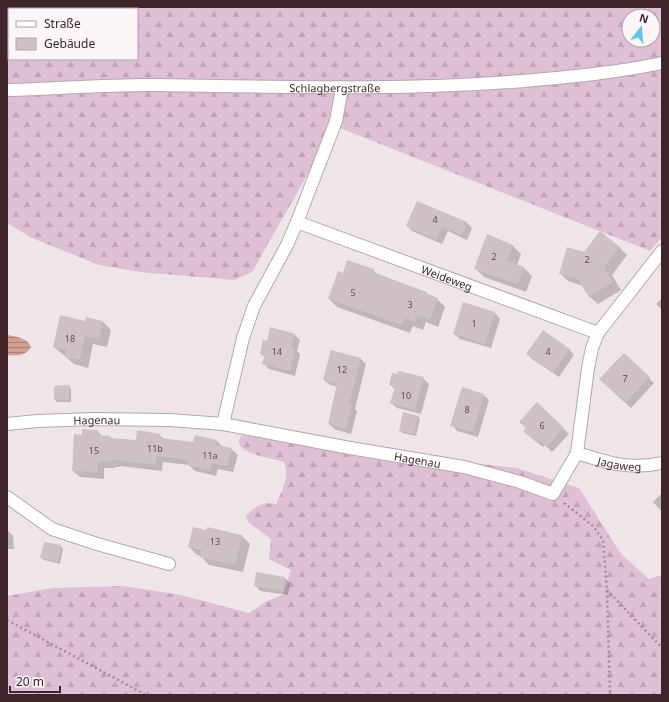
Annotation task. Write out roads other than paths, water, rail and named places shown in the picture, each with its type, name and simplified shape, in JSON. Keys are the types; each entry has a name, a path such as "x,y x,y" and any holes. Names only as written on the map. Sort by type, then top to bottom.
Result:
{"street":[{"name":"Schlagbergstraße","path":"7,90 156,85 342,88 480,85 563,78 662,63"},
{"path":"223,424 243,338 254,306 287,245 297,222 336,121 342,88"},
{"name":"Weideweg","path":"297,222 598,333"},
{"path":"577,453 588,368 592,348 598,333 662,251"},
{"name":"Hagenau","path":"7,424 37,421 94,419 170,420 223,424 350,448 464,467 520,482 553,494 577,453"},
{"name":"Jagaweg","path":"577,453 616,465 641,466 662,463"},
{"path":"7,497 52,529 97,544 169,564"}]}
